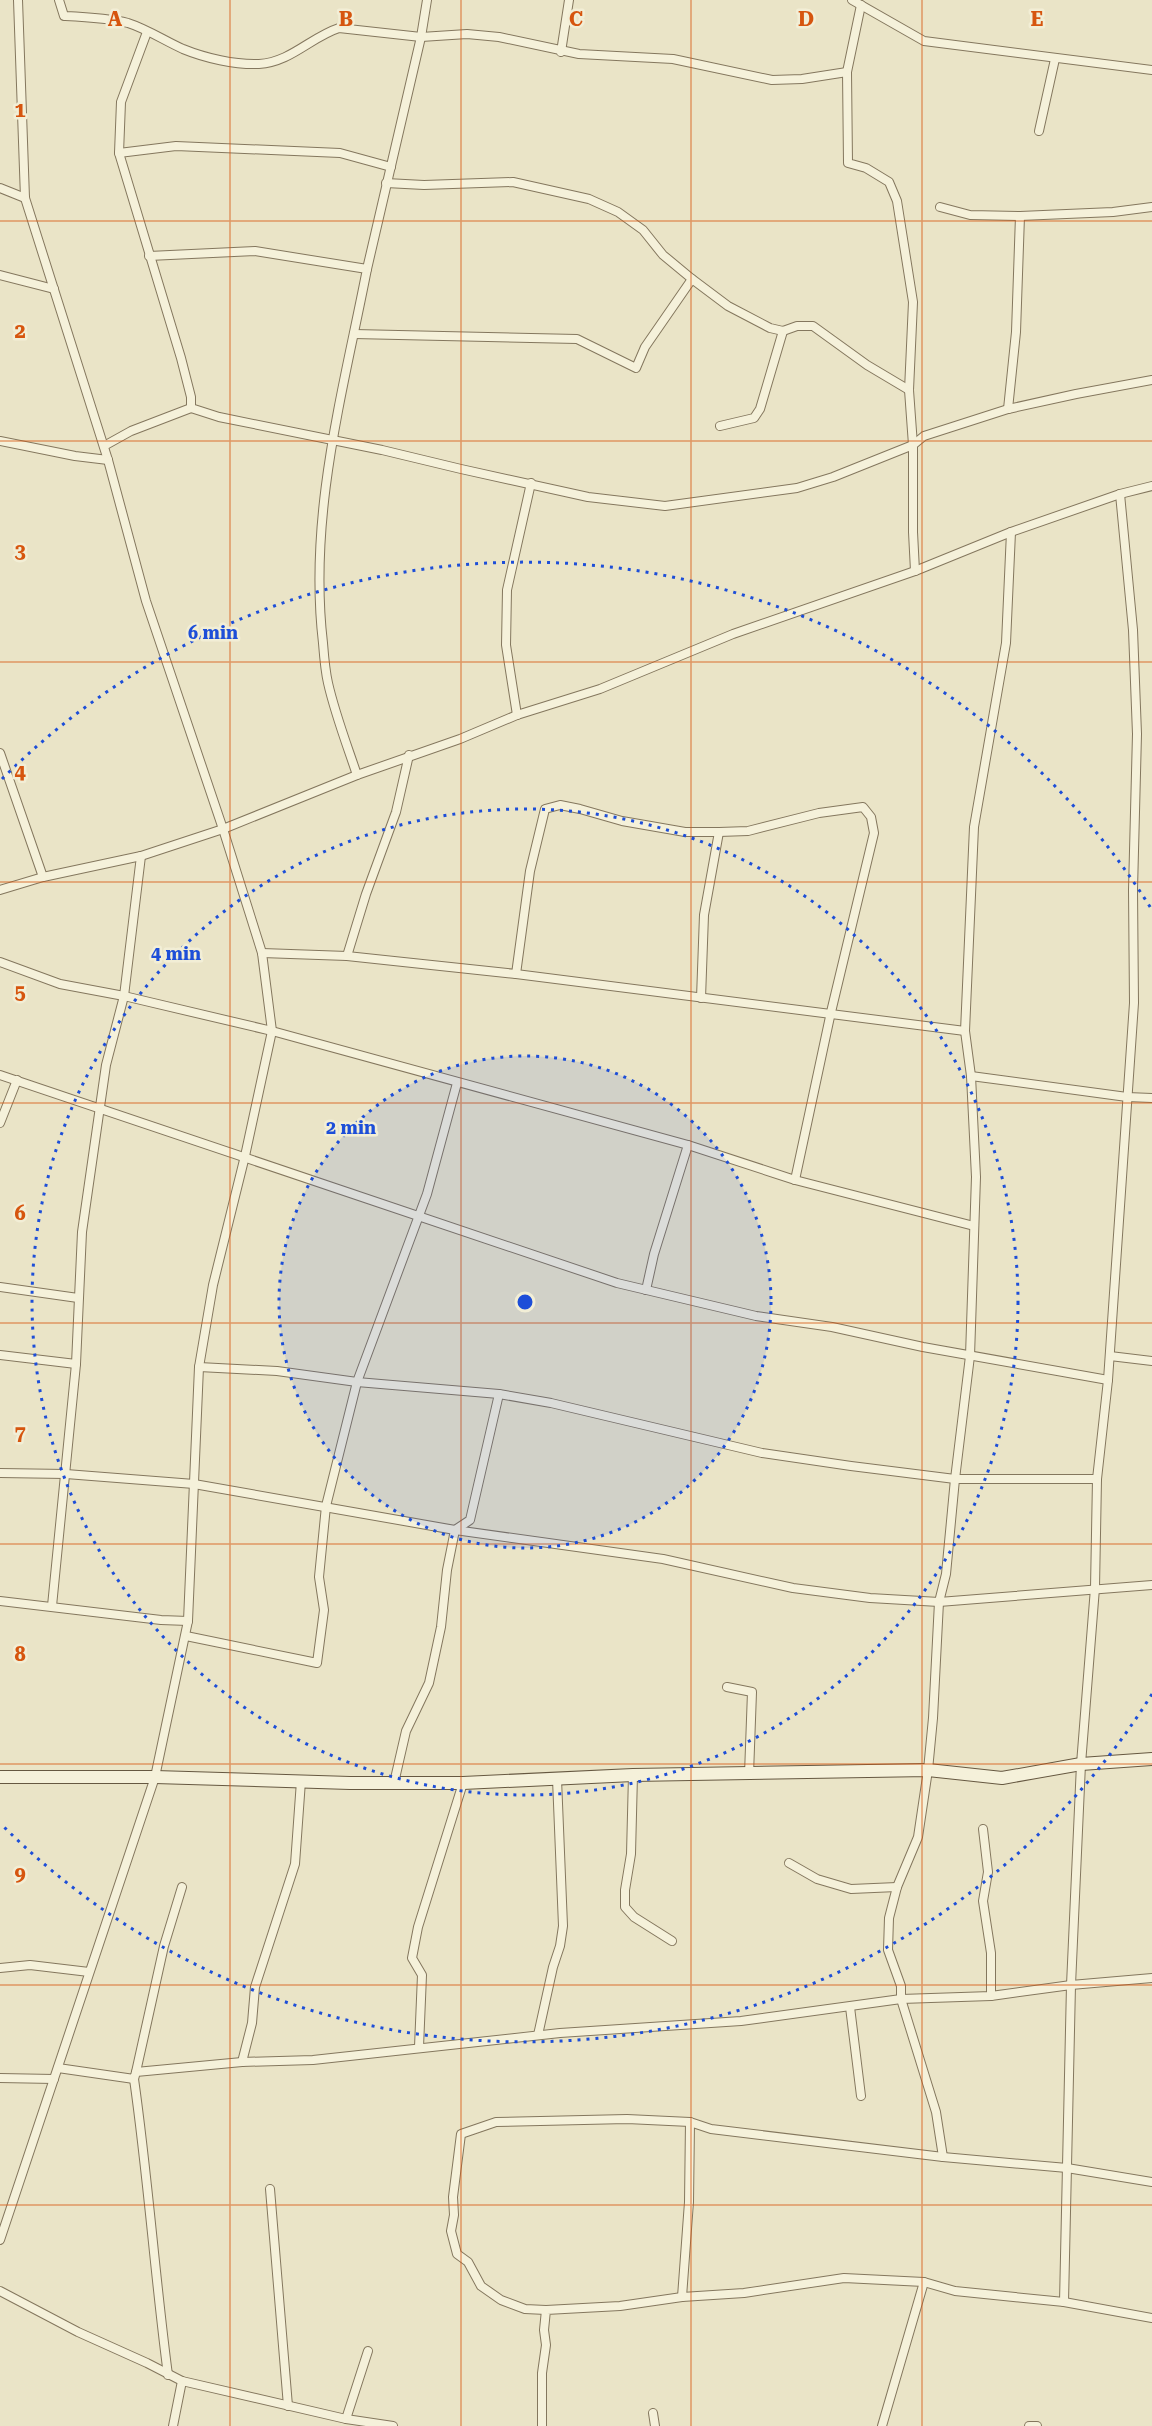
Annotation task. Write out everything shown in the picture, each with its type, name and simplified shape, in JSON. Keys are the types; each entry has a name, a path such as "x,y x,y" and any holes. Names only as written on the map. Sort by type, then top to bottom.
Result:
{"street":[{"path":"0,2240 155,1777 188,1621 199,1367 213,1285 245,1156 272,1030 262,953 146,601 104,446 25,198 18,0"},
{"path":"59,0 64,16 129,23 182,49 208,58 260,64 295,53 326,32 339,28 421,37 467,34 499,37 561,51 673,59 772,80 802,79 847,72"},
{"path":"357,775 327,683 319,612 319,552 323,497 367,269 421,37 427,0"},
{"path":"561,51 569,0"},
{"path":"852,0 924,41 1152,70"},
{"path":"861,5 847,72 848,163 866,168 889,182 897,201 913,302 909,390 913,445 915,571"},
{"path":"147,32 121,102 119,153 181,358 191,408"},
{"path":"1039,131 1055,59"},
{"path":"119,153 176,146 340,153 391,166"},
{"path":"386,183 513,182 589,199 618,212 643,230 663,255 728,306 770,328 783,331 797,326 813,326 867,365 909,390"},
{"path":"0,188 25,198"},
{"path":"939,207 970,215 1020,216 1113,212 1152,207"},
{"path":"1008,409 1016,332 1020,216"},
{"path":"149,256 255,251 367,269"},
{"path":"0,275 54,289"},
{"path":"354,334 577,339 636,368 645,347 692,279"},
{"path":"720,426 754,418 760,409 783,331"},
{"path":"104,446 131,430 191,408 219,417 382,450 461,470 531,483 588,497 665,506 797,488 833,477 913,445 924,436 1008,409 1152,380"},
{"path":"0,441 29,448 108,460"},
{"path":"517,715 506,645 507,590 531,483"},
{"path":"0,890 42,877 141,856 223,829 409,755 460,739 517,715 600,689 733,634 915,571 1011,532 1120,494 1152,486"},
{"path":"1065,2302 1071,1985 1081,1764 1095,1588 1097,1479 1110,1356 1134,1003 1133,890 1137,734 1133,630 1120,494"},
{"path":"943,2157 936,2112 901,2000 901,1986 888,1950 889,1918 897,1887 918,1837 928,1770 939,1602 946,1574 970,1356 976,1177 971,1076 965,1031 974,827 1006,643 1011,532"},
{"path":"0,753 42,877"},
{"path":"347,956 366,894 396,812 409,755"},
{"path":"516,974 530,871 545,809 560,806 622,821 685,832 719,832 748,831 819,813 863,807 871,817 874,833 831,1012 795,1180"},
{"path":"701,998 704,915 719,832"},
{"path":"52,1606 76,1364 82,1232 106,1065 124,996 141,856"},
{"path":"262,953 347,956 516,974 831,1012 965,1031"},
{"path":"0,962 60,984 124,996 272,1030 688,1145 795,1180 974,1226"},
{"path":"0,1074 245,1156 419,1218 617,1283 756,1316 832,1327 970,1356 1108,1380"},
{"path":"971,1076 1127,1097 1152,1098"},
{"path":"0,1123 17,1080"},
{"path":"186,1636 317,1663 324,1610 319,1577 326,1506 357,1382 419,1218 457,1083"},
{"path":"646,1290 654,1254 688,1145"},
{"path":"0,1287 78,1298"},
{"path":"0,1355 76,1364"},
{"path":"1110,1356 1152,1361"},
{"path":"199,1367 277,1371 357,1382 499,1394 562,1406 762,1453 955,1479 1097,1479"},
{"path":"394,1783 406,1731 429,1683 441,1627 447,1570 455,1530 470,1520 499,1394"},
{"path":"0,1473 66,1473 194,1484 455,1530 663,1559 793,1588 870,1598 939,1602 1152,1585"},
{"path":"0,1601 161,1620 188,1621"},
{"path":"727,1687 752,1692 749,1774"},
{"path":"0,1777 155,1777 463,1783 633,1775 928,1770 1002,1778 1081,1764 1152,1759"},
{"path":"633,1775 631,1854 625,1890 625,1908 634,1917 672,1941"},
{"path":"538,2035 563,1926 557,1779"},
{"path":"242,2062 252,2023 255,1987 295,1864 301,1781"},
{"path":"419,2047 422,1975 412,1958 418,1927 463,1783"},
{"path":"983,1829 988,1872 983,1901 991,1953 991,1996"},
{"path":"789,1863 817,1879 851,1889 897,1887"},
{"path":"168,2375 135,2075 164,1946 182,1887"},
{"path":"0,1968 30,1965 89,1972"},
{"path":"58,2068 135,2075 242,2062 313,2060 538,2035 741,2020 901,2000 991,1996 1071,1985 1152,1978"},
{"path":"850,2007 861,2096"},
{"path":"0,2078 54,2079"},
{"path":"1152,2182 1067,2168 943,2157 711,2129 690,2122 627,2119 496,2122 461,2134 451,2231 457,2254 468,2262 481,2286 501,2300 525,2309 620,2306 682,2297 744,2293 844,2278 924,2282 955,2291 1065,2302 1152,2318"},
{"path":"682,2297 689,2202 690,2122"},
{"path":"270,2189 278,2257 288,2406"},
{"path":"882,2426 924,2282"},
{"path":"0,2291 78,2332 182,2381 346,2419 393,2426"},
{"path":"542,2426 542,2373 546,2345 544,2330 546,2310"},
{"path":"346,2419 368,2350"},
{"path":"173,2426 182,2381"},
{"path":"653,2413 655,2426"},
{"path":"1029,2426 1037,2426"}]}
